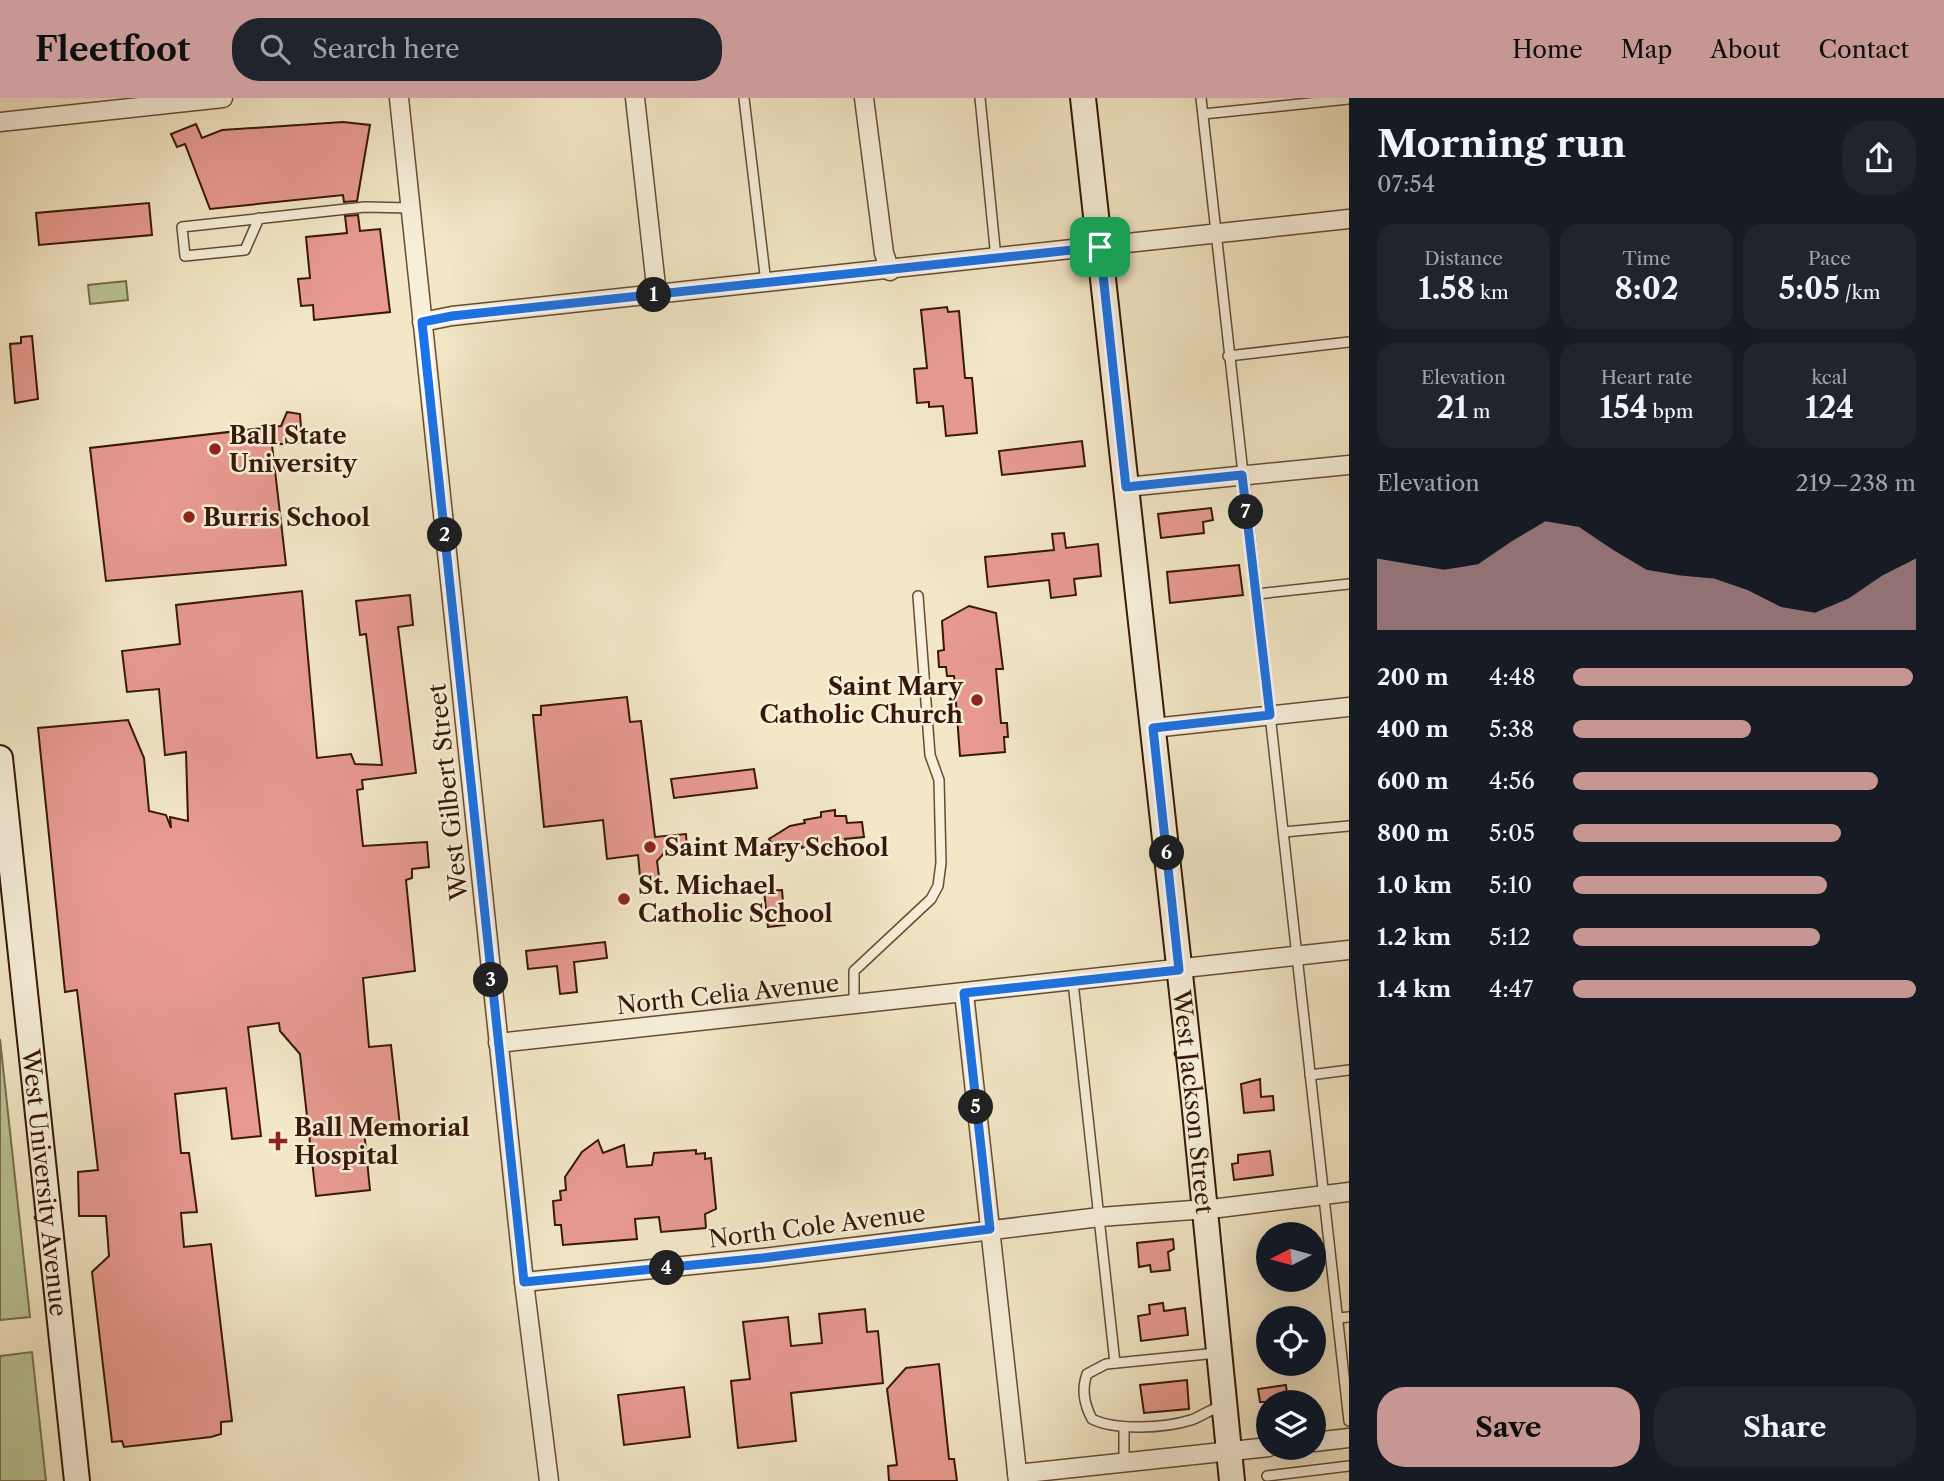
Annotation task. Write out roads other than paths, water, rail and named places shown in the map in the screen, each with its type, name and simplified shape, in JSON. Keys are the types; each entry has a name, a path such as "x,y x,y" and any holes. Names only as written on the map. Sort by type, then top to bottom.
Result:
{"main road":[{"name":"West Jackson Street","path":"1083,98 1153,728 1232,1481"},
{"name":"West University Avenue","path":"0,758 77,1481"}],"street":[{"path":"0,122 161,101 223,98"},
{"name":"West Gilbert Street","path":"399,98 498,1043 549,1481"},
{"path":"635,98 657,295"},
{"path":"864,98 884,253 890,271"},
{"path":"422,322 452,316 890,271 1349,219"},
{"path":"1126,487 1349,465"},
{"path":"1153,728 1349,707"},
{"name":"North Celia Avenue","path":"498,1043 1349,950"},
{"path":"964,993 1017,1478 1256,1449"},
{"name":"North Cole Avenue","path":"524,1282 762,1258 1100,1217 1204,1210 1349,1192"},
{"path":"1326,1441 1349,1438"}],"lane":[{"path":"744,98 766,284"},
{"path":"980,98 996,258"},
{"path":"1201,98 1349,1421"},
{"path":"1203,114 1349,99"},
{"path":"259,218 246,250 185,256 182,227 259,218 365,207 410,208"},
{"path":"1228,356 1349,342"},
{"path":"1257,594 1349,584"},
{"path":"854,1004 854,971 931,899 940,875 939,780 930,755 918,596"},
{"path":"1284,832 1349,826"},
{"path":"1073,982 1115,1363"},
{"path":"1310,1075 1349,1070"},
{"path":"1338,1318 1349,1317"},
{"path":"1218,1353 1096,1367 1087,1374 1085,1407 1092,1419 1124,1428 1189,1420 1210,1409 1224,1406"},
{"path":"1124,1428 1124,1463"},
{"path":"1267,1476 1349,1466"}],"place":[{"name":"Ball State University","path":"215,449"},
{"name":"Burris School","path":"189,517"},
{"name":"Saint Mary Catholic Church","path":"977,700"},
{"name":"Saint Mary School","path":"650,847"},
{"name":"St. Michael Catholic School","path":"624,899"},
{"name":"Ball Memorial Hospital","path":"278,1141"}]}
